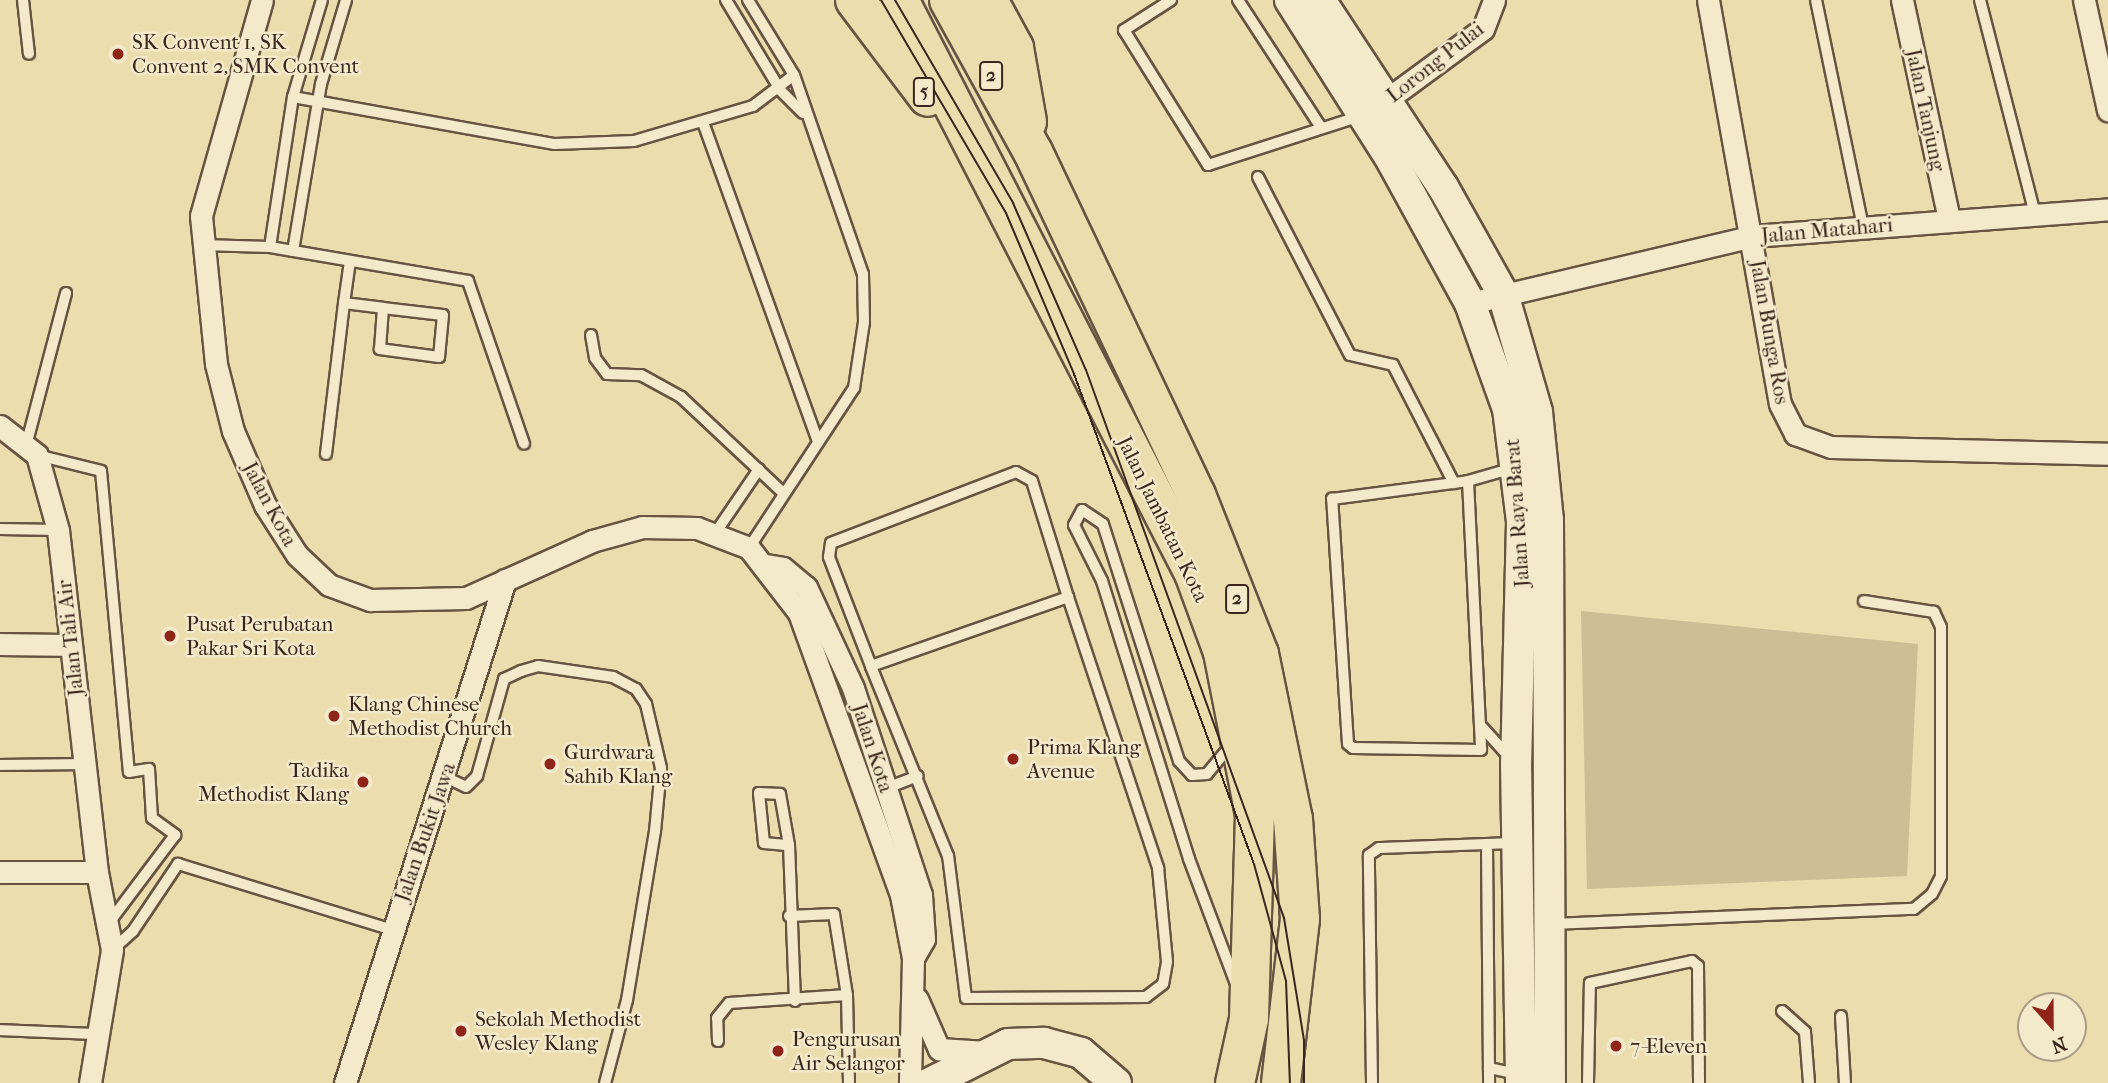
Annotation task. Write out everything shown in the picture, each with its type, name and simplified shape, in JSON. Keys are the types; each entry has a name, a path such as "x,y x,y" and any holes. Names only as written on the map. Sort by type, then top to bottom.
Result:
{"highway":[{"name":"5","path":"855,0 992,183"},
{"name":"Jalan Jambatan Kota","path":"899,0 1194,573 1223,652 1242,731 1255,829 1249,1019 1235,1083"},
{"name":"2","path":"949,0 1032,152"},
{"path":"988,0 1014,48 1032,152"},
{"name":"Jalan Jambatan Kota","path":"1032,152 1196,495 1259,654 1293,819 1300,919 1281,1083"}],"main road":[{"name":"Jalan Raya Barat","path":"1290,0 1376,108 1503,294 1537,412 1530,465 1516,763 1502,843 1534,923 1550,1083"},
{"name":"Jalan Raya Barat","path":"1327,5 1470,303 1548,520 1534,923 1521,1079"},
{"path":"930,1083 987,1052 1044,1043 1081,1053 1116,1083"}],"street":[{"name":"Jalan Kota","path":"261,0 201,216 201,245 216,364 233,431 297,555 330,584 370,600 466,598 592,541 642,527 716,532 749,548 766,565 806,587 877,792 901,895 913,958 910,1083"},
{"name":"Lorong Pulai","path":"1376,108 1483,29 1494,0"},
{"name":"Jalan Bunga Ros","path":"1708,0 1753,236 1780,404 1802,438 1831,447 2108,454"},
{"name":"Jalan Tanjung","path":"1902,0 1949,220"},
{"path":"2084,0 2108,110"},
{"name":"Jalan Matahari","path":"1470,303 1753,236 2108,209"},
{"path":"0,425 32,448"},
{"name":"Jalan Tali Air","path":"32,448 58,530 97,872 112,950"},
{"name":"Jalan Bukit Jawa","path":"345,1083 391,930 445,777 505,580"},
{"path":"0,644 70,645"},
{"path":"0,872 97,872"},
{"path":"90,1083 95,1034 112,950"},
{"path":"912,984 939,1049 987,1052"}],"lane":[{"path":"23,0 29,54"},
{"path":"270,247 293,97 322,0"},
{"path":"293,251 317,101 346,0"},
{"path":"726,0 781,90 803,113"},
{"path":"748,0 794,75 803,113 863,274 864,322 854,388 782,492 749,548"},
{"path":"1171,0 1124,30 1208,165 1376,108"},
{"path":"1238,0 1320,126"},
{"path":"1815,0 1863,226"},
{"path":"1980,0 2035,214"},
{"path":"293,97 555,144 634,141 704,125 781,90 794,75"},
{"path":"704,125 818,442"},
{"path":"1258,177 1350,355 1393,365 1454,483"},
{"path":"201,245 270,247 468,281 524,444"},
{"path":"326,454 350,261"},
{"path":"66,292 32,448 101,471 129,772 149,769 152,818 175,835 107,924"},
{"path":"344,303 443,315 439,356 380,349 383,308"},
{"path":"591,335 594,358 607,374 641,375 681,397 782,492"},
{"path":"1468,481 1482,727 1481,750 1348,744 1332,499 1468,481 1530,465"},
{"path":"716,532 759,469"},
{"path":"1016,472 1032,481 1068,597 1158,868 1167,962 1163,984 1146,997 966,998 948,856 829,557 831,543 1016,472"},
{"path":"1242,731 1207,774 1192,775 1179,761 1102,524 1083,510 1074,525 1102,581 1189,859 1249,1019"},
{"path":"0,529 58,530"},
{"path":"871,666 1068,597"},
{"path":"1534,923 1914,909 1932,894 1941,876 1941,627 1934,612 1864,601"},
{"path":"445,777 466,787 477,776 504,679 520,671 538,666 613,677 636,689 646,704 661,768 655,831 626,1000 605,1083"},
{"path":"1482,727 1516,763"},
{"path":"0,765 84,764"},
{"path":"877,792 918,776"},
{"path":"789,845 764,843 760,793 780,794 789,845 789,916 795,1000"},
{"path":"1372,1083 1369,855 1379,848 1502,843 1489,1083"},
{"path":"112,950 133,931 178,864 391,930"},
{"path":"789,916 834,914 839,922 847,995 849,1083"},
{"path":"1588,1083 1590,983 1692,961 1698,966 1699,1083"},
{"path":"718,1041 717,1018 729,1003 847,995"},
{"path":"1782,1011 1805,1032 1809,1083"},
{"path":"1841,1016 1845,1083"},
{"path":"0,1030 95,1034"},
{"path":"1489,1068 1521,1079"}],"shaded area":[{"path":"1581,611 1918,644 1907,876 1587,889"}],"tram line":[{"path":"881,0 1006,213 1074,374 1254,864 1286,981 1290,1083"},
{"path":"895,0 1013,203 1086,370 1284,918 1304,1040 1304,1083"}],"place":[{"name":"SK Convent 1, SK Convent 2, SMK Convent","path":"118,54"},
{"name":"Pusat Perubatan Pakar Sri Kota","path":"170,636"},
{"name":"Klang Chinese Methodist Church","path":"334,716"},
{"name":"Prima Klang Avenue","path":"1013,759"},
{"name":"Gurdwara Sahib Klang","path":"550,764"},
{"name":"Tadika Methodist Klang","path":"363,782"},
{"name":"Sekolah Methodist Wesley Klang","path":"461,1031"},
{"name":"7-Eleven","path":"1616,1046"},
{"name":"Pengurusan Air Selangor","path":"778,1051"}]}
